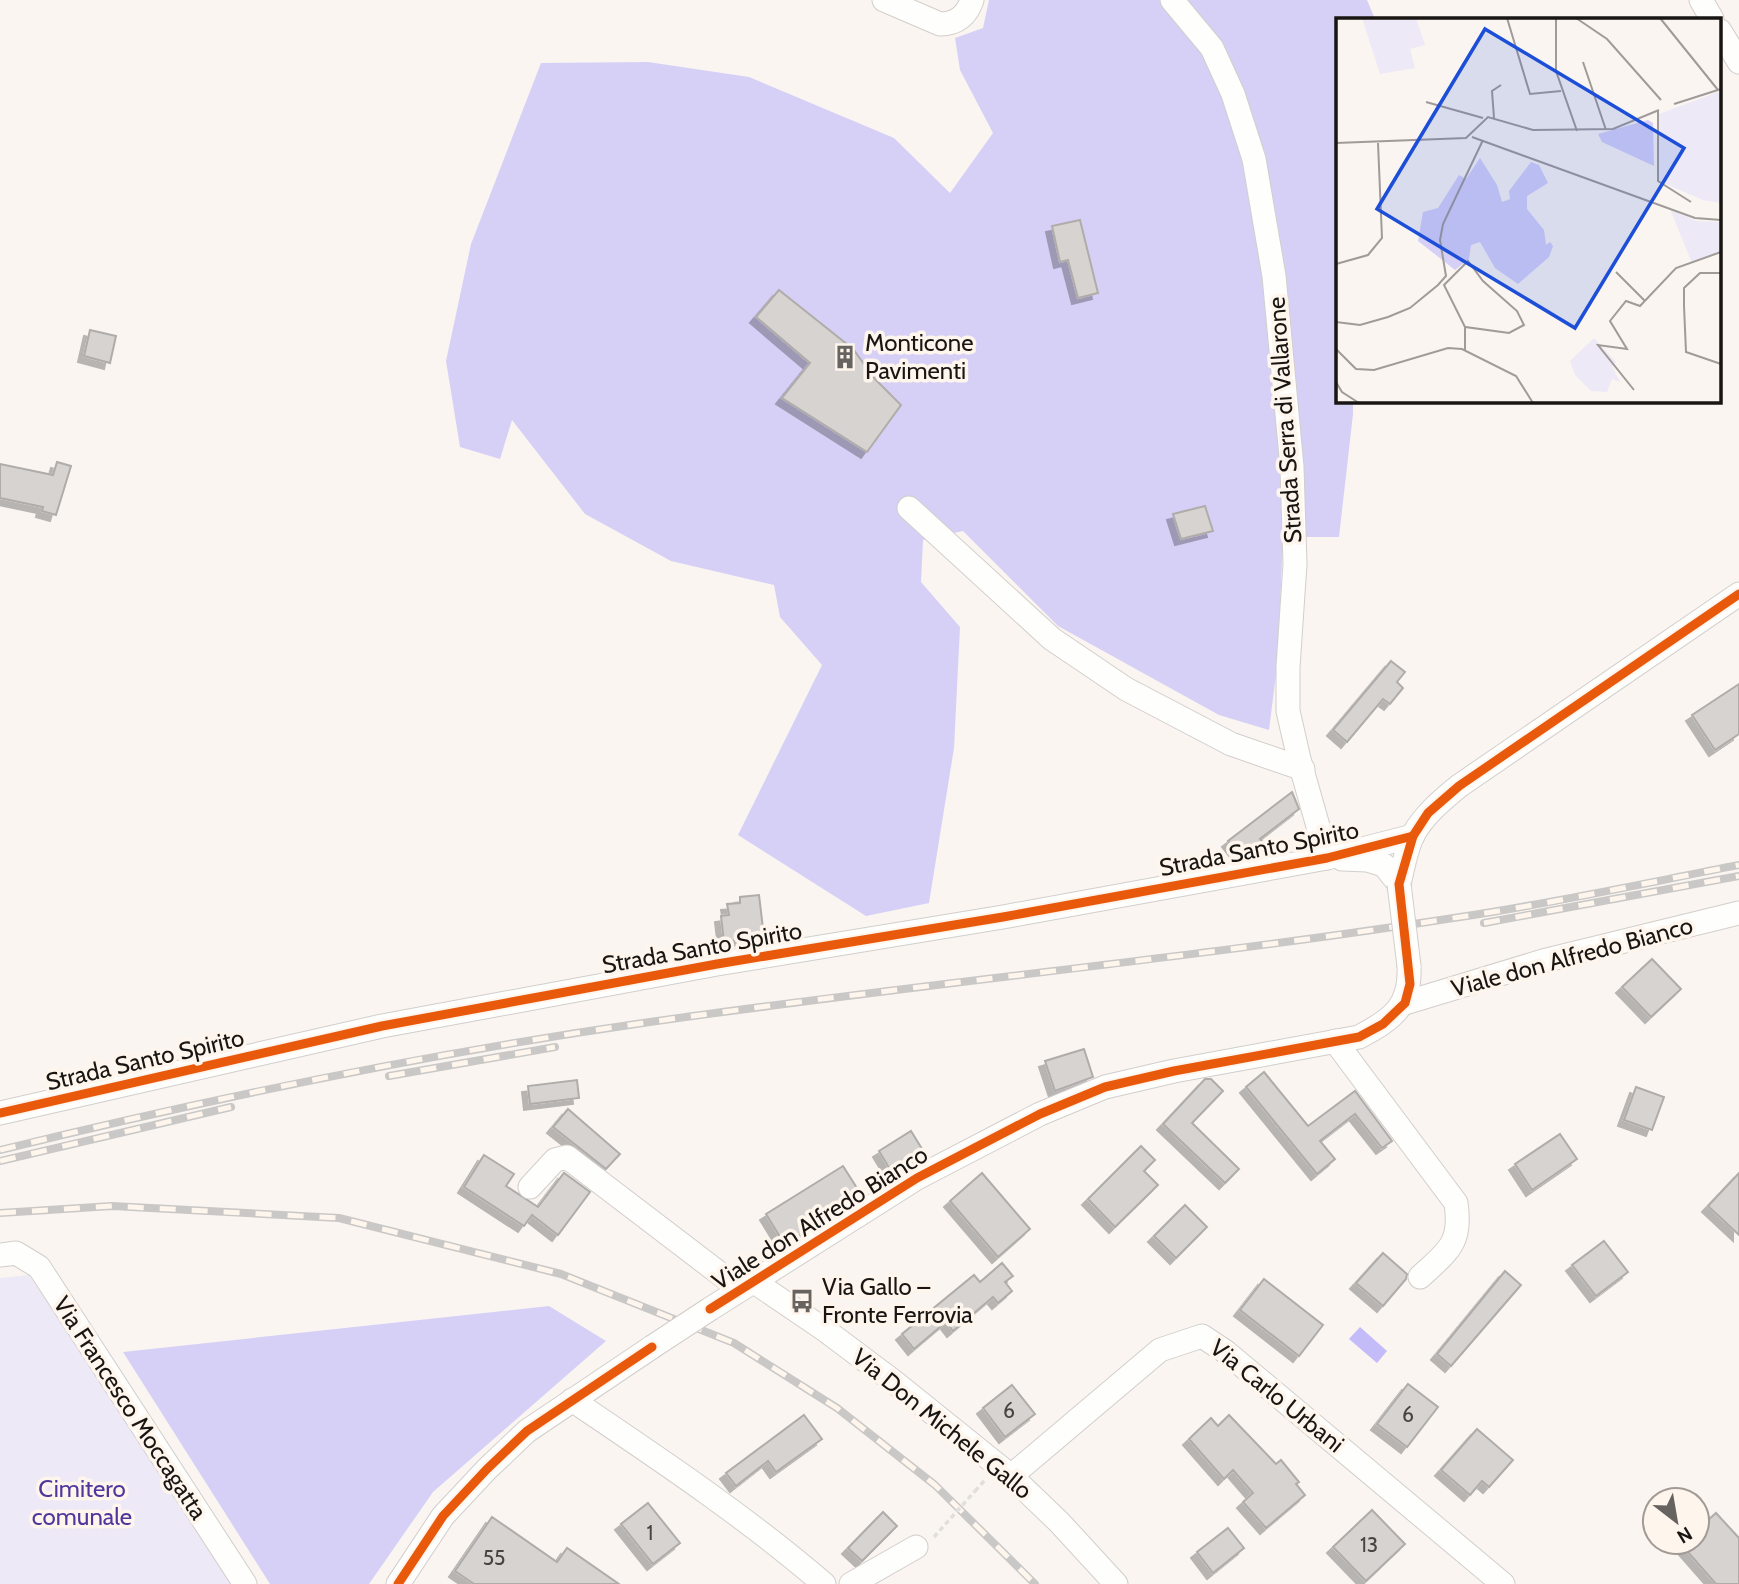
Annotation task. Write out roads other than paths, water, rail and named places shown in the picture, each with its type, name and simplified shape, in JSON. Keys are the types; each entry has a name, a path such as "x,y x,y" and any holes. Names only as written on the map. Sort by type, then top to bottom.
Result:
{"street":[{"path":"884,0 940,24 949,24 963,16 972,0"},
{"name":"Strada Serra di Vallarone","path":"1172,0 1212,48 1233,94 1254,159 1275,276 1288,416 1295,564 1288,710 1327,858"},
{"path":"1700,0 1712,18"},
{"path":"1722,34 1739,62"},
{"path":"909,508 1052,639 1126,690 1231,744 1303,769"},
{"path":"1405,1003 1410,984 1399,884 1417,830 1427,813 1459,786 1739,594"},
{"name":"Strada Santo Spirito","path":"0,1113 382,1026 717,964 1003,917 1327,858 1417,830"},
{"name":"Strada Santo Spirito","path":"1327,858 1367,860 1384,865 1399,884"},
{"name":"Viale don Alfredo Bianco","path":"398,1584 443,1516 486,1469 527,1432 710,1309 917,1178 1040,1114 1105,1087 1174,1071 1359,1037 1383,1024 1405,1003 1543,961 1739,913"},
{"path":"1335,1041 1455,1203 1457,1236 1449,1250 1420,1277"},
{"name":"Via Don Michele Gallo","path":"530,1187 555,1160 567,1157 747,1285 883,1374 1011,1476 1059,1522 1116,1584"},
{"name":"Via Francesco Moccagatta","path":"0,1255 16,1253 38,1267 244,1584"},
{"name":"Via Carlo Urbani","path":"1011,1476 1160,1350 1202,1336 1226,1352 1503,1584"},
{"path":"572,1400 706,1491 759,1530 824,1584"},
{"path":"851,1584 925,1542"}],"railway":[{"path":"0,1150 320,1079 562,1035 745,1009 1358,932 1530,906 1739,865"},
{"path":"1484,923 1739,876"},
{"path":"389,1076 555,1047"},
{"path":"0,1161 231,1107"},
{"path":"0,1213 112,1206 339,1218 561,1274 734,1343 837,1408 935,1485 1035,1584"}],"place":[{"name":"Monticone Pavimenti","path":"845,357"},
{"name":"Via Gallo – Fronte Ferrovia","path":"802,1301"}],"park label":[{"name":"Cimitero comunale","path":"82,1503"}]}
